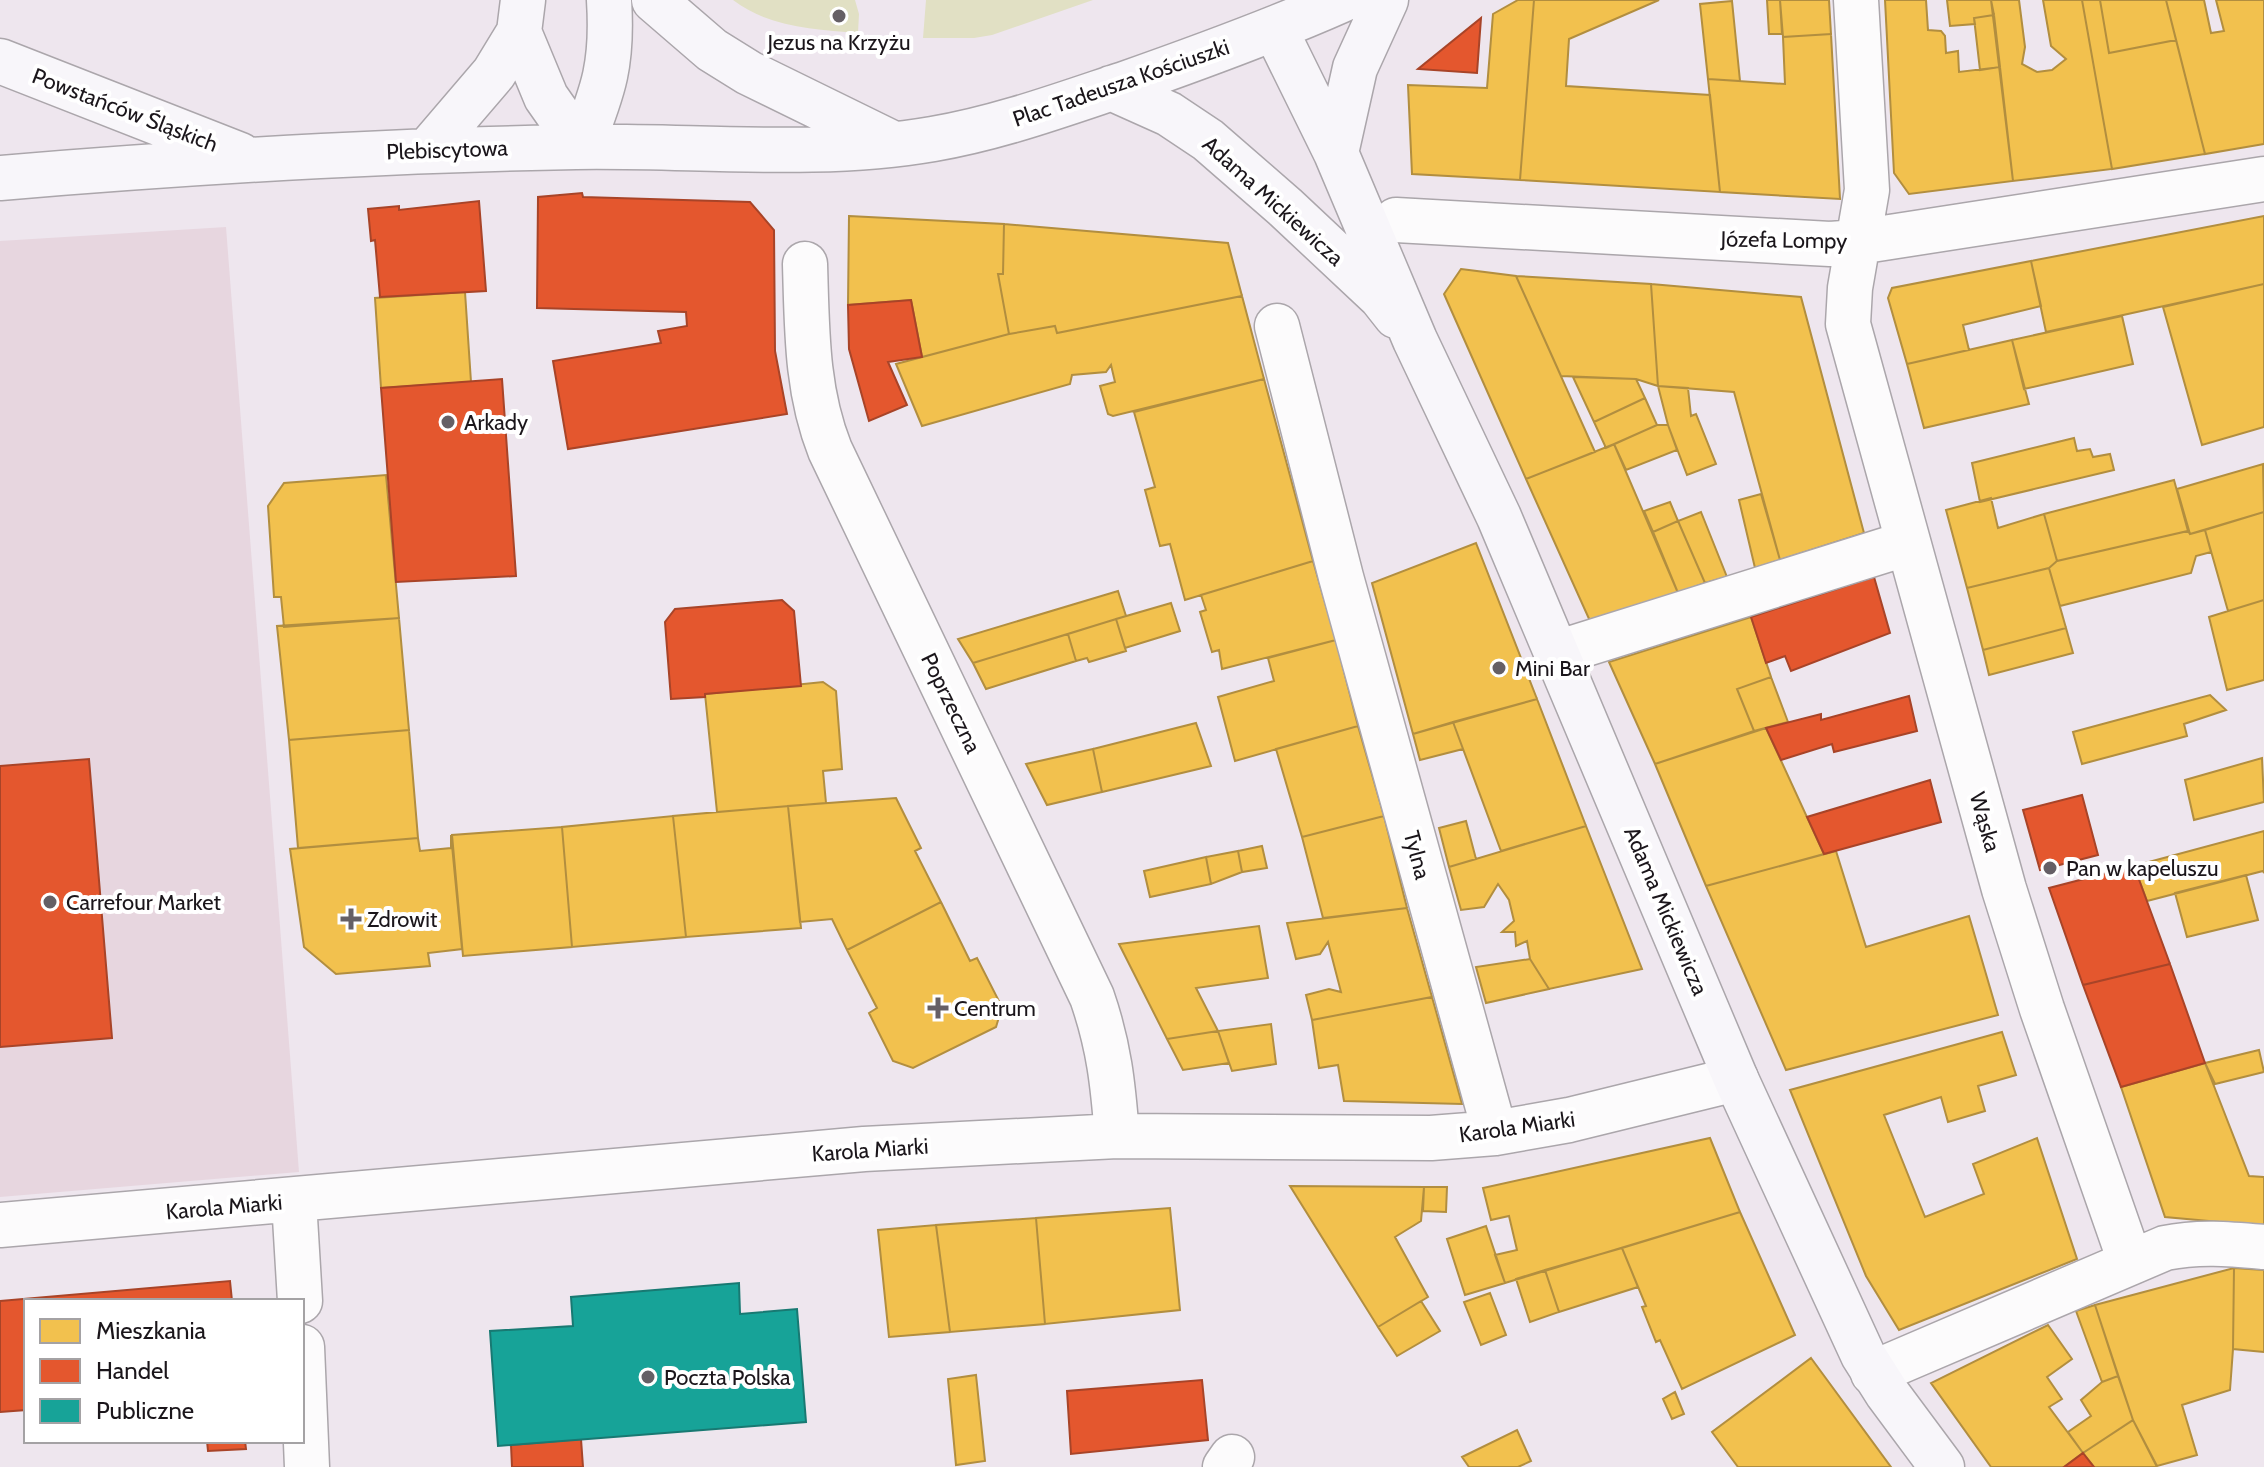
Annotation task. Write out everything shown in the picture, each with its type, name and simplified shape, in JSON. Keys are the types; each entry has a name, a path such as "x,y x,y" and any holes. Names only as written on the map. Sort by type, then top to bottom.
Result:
{"street":[{"path":"581,147 607,73 612,41 609,0"},
{"path":"654,0 712,50 749,73 894,144"},
{"name":"Plac Tadeusza Kościuszki","path":"894,144 986,129 1275,29 1342,0"},
{"path":"1336,153 1355,68 1386,0"},
{"name":"Wąska","path":"1856,0 1867,190 1850,288 1848,324 2009,904 2042,1009 2130,1261"},
{"path":"521,16 546,97 581,147"},
{"path":"429,149 494,73 521,16"},
{"name":"Adama Mickiewicza","path":"1275,29 1336,153 1415,340 1499,517 1736,1079 1873,1373 1942,1467"},
{"name":"Powstańców Śląskich","path":"0,61 250,159"},
{"name":"Adama Mickiewicza","path":"1111,88 1169,114 1218,148 1381,297 1415,340"},
{"name":"Plebiscytowa","path":"0,178 429,149 845,148 894,144"},
{"name":"Józefa Lompy","path":"1396,220 1799,244 1858,242 2264,179"},
{"name":"Poprzeczna","path":"805,264 807,349 819,423 1092,997 1111,1063 1117,1136"},
{"name":"Tylna","path":"1277,326 1341,577 1495,1133"},
{"path":"1557,653 1908,543"},
{"name":"Karola Miarki","path":"0,1225 864,1149 1117,1136 1431,1138 1495,1133 1583,1117 1736,1079"},
{"path":"294,1201 300,1299"},
{"path":"1873,1373 2165,1248 2188,1243 2264,1247"},
{"path":"304,1395 307,1467"}],"shaded area":[{"path":"226,227 299,1172 0,1197 0,241"}],"green space":[{"path":"733,0 855,0 859,14 858,33 777,22"},
{"path":"926,0 1093,0 992,35 923,38"}],"building: Mieszkania":[{"path":"1518,0 1534,0 1520,180 1412,174 1408,85 1487,88 1493,14"},
{"path":"1534,0 1659,0 1569,39 1566,86 1710,95 1720,192 1520,180"},
{"path":"1767,0 1780,0 1782,34 1769,34"},
{"path":"1780,0 1829,0 1831,34 1783,37"},
{"path":"1885,0 1926,0 1928,30 1941,31 1945,36 1946,53 1958,51 1959,72 2000,67 2013,181 1909,194 1894,173"},
{"path":"1947,0 1991,0 1994,15 1974,18 1975,24 1950,26"},
{"path":"1991,0 2019,0 2025,47 2022,64 2037,72 2052,70 2066,59 2051,46 2043,0 2082,0 2112,169 2013,181"},
{"path":"2082,0 2100,0 2109,53 2176,40 2205,154 2112,169"},
{"path":"2100,0 2166,0 2176,40 2109,53"},
{"path":"2166,0 2204,0 2211,33 2224,31 2216,0 2264,0 2264,144 2205,154"},
{"path":"1732,1 1740,81 1708,79 1700,4"},
{"path":"1994,15 2000,67 1980,70 1974,18"},
{"path":"1831,34 1840,199 1720,192 1708,79 1785,84 1783,37"},
{"path":"849,216 1004,224 1003,274 998,274 1009,334 922,357 911,300 848,305"},
{"path":"2264,216 2264,284 2046,332 2031,261"},
{"path":"1004,224 1228,243 1242,296 1057,333 1055,326 1009,334 998,274 1003,274"},
{"path":"2031,261 2041,306 1963,325 1969,350 1907,364 1888,298 1892,288"},
{"path":"1461,269 1516,276 1595,452 1526,479 1444,294"},
{"path":"1516,276 1651,284 1658,386 1636,379 1561,376"},
{"path":"1651,284 1801,297 1864,533 1780,560 1734,392 1658,386"},
{"path":"2264,284 2264,427 2202,445 2163,307"},
{"path":"465,292 471,382 381,388 375,298"},
{"path":"1242,296 1264,379 1113,416 1108,414 1100,386 1115,382 1111,365 1106,372 1072,375 1070,384 922,426 896,364 1009,334 1055,326 1057,333"},
{"path":"2122,316 2133,364 2024,389 2012,340"},
{"path":"2012,340 2029,404 1924,428 1907,364"},
{"path":"1573,377 1636,379 1645,398 1594,422"},
{"path":"1264,379 1313,561 1185,600 1170,544 1160,546 1145,490 1155,487 1134,412"},
{"path":"1658,386 1688,388 1691,416 1696,414 1716,464 1687,475 1668,425"},
{"path":"1645,398 1657,425 1606,448 1594,422"},
{"path":"1657,425 1668,425 1677,450 1626,470 1614,444"},
{"path":"2074,438 2077,451 2090,449 2093,457 2110,454 2114,470 1980,502 1972,463"},
{"path":"1614,444 1678,593 1590,621 1526,479"},
{"path":"2263,464 2264,512 2190,534 2177,489"},
{"path":"386,475 399,618 284,627 281,597 274,597 268,506 284,483"},
{"path":"2174,480 2188,531 2057,561 2044,514"},
{"path":"1761,494 1780,560 1755,568 1739,500"},
{"path":"1991,498 1998,528 2044,514 2057,561 2049,568 1967,588 1946,510"},
{"path":"1670,502 1678,521 1653,532 1644,511"},
{"path":"1701,512 1727,577 1705,583 1678,521"},
{"path":"2264,512 2264,600 2228,611 2205,530"},
{"path":"1678,521 1705,583 1678,593 1653,532"},
{"path":"2205,530 2211,552 2196,556 2191,573 2060,606 2049,568 2057,561 2188,531 2190,534"},
{"path":"1476,543 1537,699 1413,734 1372,583"},
{"path":"1313,561 1336,640 1222,669 1219,650 1212,652 1200,612 1206,610 1201,595"},
{"path":"2049,568 2066,628 1983,650 1967,588"},
{"path":"1118,591 1126,616 973,663 958,639"},
{"path":"2264,600 2264,680 2227,690 2209,617"},
{"path":"1171,603 1180,631 1125,648 1116,619"},
{"path":"1751,617 1771,677 1737,689 1754,731 1655,764 1609,662"},
{"path":"399,618 409,730 289,740 277,626"},
{"path":"1116,619 1126,651 1089,662 1087,658 1076,661 1068,634"},
{"path":"2066,628 2073,653 1989,675 1983,650"},
{"path":"1068,634 1076,661 986,689 973,663"},
{"path":"1336,640 1358,726 1235,761 1218,697 1274,681 1268,658"},
{"path":"1771,677 1788,722 1754,731 1737,689"},
{"path":"823,682 836,691 842,769 823,771 826,803 717,812 705,694"},
{"path":"2210,695 2226,710 2184,724 2187,736 2082,764 2073,732"},
{"path":"1537,699 1586,826 1501,851 1453,722"},
{"path":"1453,722 1463,749 1420,760 1413,734"},
{"path":"1196,723 1211,766 1102,792 1093,749"},
{"path":"1358,726 1384,816 1302,837 1276,749"},
{"path":"1766,728 1824,854 1706,886 1655,764"},
{"path":"409,730 418,838 298,848 289,740"},
{"path":"1093,749 1102,792 1047,805 1026,764"},
{"path":"2262,758 2264,802 2194,820 2185,780"},
{"path":"896,798 921,848 915,851 941,902 847,950 832,919 800,922 788,806"},
{"path":"788,806 801,928 686,937 673,816"},
{"path":"673,816 686,937 572,947 562,827"},
{"path":"1384,816 1407,908 1323,918 1302,837"},
{"path":"1466,821 1476,859 1449,867 1439,828"},
{"path":"1586,826 1642,969 1549,989 1530,959 1527,941 1516,946 1515,932 1502,932 1514,921 1509,900 1498,884 1484,907 1461,910 1449,867"},
{"path":"562,827 572,947 463,956 452,835"},
{"path":"2264,831 2264,873 2147,901 2134,866"},
{"path":"451,835 462,949 428,953 430,966 336,974 304,947 290,849 418,838 420,851 451,848"},
{"path":"1262,846 1267,868 1242,872 1238,851"},
{"path":"1238,851 1242,872 1211,884 1206,857"},
{"path":"1836,851 1866,947 1969,916 1998,1015 1786,1070 1706,886"},
{"path":"1206,857 1211,884 1150,897 1144,871"},
{"path":"2246,875 2258,920 2187,937 2175,893"},
{"path":"941,902 970,961 977,958 1002,1007 996,1027 913,1068 893,1061 869,1013 877,1008 847,950"},
{"path":"1407,908 1432,997 1312,1020 1306,995 1329,989 1341,992 1328,942 1320,954 1296,959 1287,923"},
{"path":"1259,926 1268,978 1196,988 1218,1031 1167,1039 1119,944"},
{"path":"1530,959 1549,989 1486,1003 1476,967"},
{"path":"1432,997 1462,1104 1344,1101 1338,1065 1319,1068 1312,1020"},
{"path":"1271,1024 1276,1064 1232,1071 1218,1031"},
{"path":"1218,1031 1229,1063 1183,1070 1167,1039"},
{"path":"2002,1032 2016,1075 1978,1086 1985,1111 1948,1122 1941,1097 1884,1115 1925,1217 1984,1194 1973,1164 2037,1138 2077,1259 1899,1330 1866,1276 1790,1090"},
{"path":"2259,1050 2264,1072 2215,1084 2205,1063"},
{"path":"2205,1063 2249,1176 2264,1177 2264,1226 2165,1217 2121,1087"},
{"path":"1710,1138 1740,1212 1505,1283 1495,1255 1517,1250 1509,1216 1491,1220 1483,1188"},
{"path":"1290,1186 1424,1187 1421,1221 1395,1237 1428,1297 1378,1327"},
{"path":"1424,1187 1447,1187 1446,1212 1423,1211"},
{"path":"1170,1208 1180,1310 1045,1324 1036,1218"},
{"path":"1740,1212 1795,1335 1682,1389 1660,1340 1656,1342 1642,1307 1646,1306 1622,1248"},
{"path":"1036,1218 1045,1324 950,1332 936,1225"},
{"path":"936,1225 950,1332 889,1337 878,1230"},
{"path":"1486,1226 1505,1283 1465,1295 1447,1239"},
{"path":"1622,1248 1638,1287 1559,1312 1545,1270"},
{"path":"2234,1268 2230,1390 2182,1405 2197,1455 2157,1466 2133,1420 2095,1305"},
{"path":"2234,1268 2264,1270 2264,1352 2233,1349"},
{"path":"1545,1270 1559,1312 1530,1322 1516,1279"},
{"path":"1490,1293 1506,1335 1481,1345 1464,1302"},
{"path":"1421,1301 1440,1331 1397,1356 1378,1327"},
{"path":"2095,1305 2118,1376 2102,1382 2076,1311"},
{"path":"2048,1325 2072,1359 2047,1377 2062,1399 2049,1407 2083,1453 2064,1467 1991,1467 1931,1383"},
{"path":"1811,1358 1891,1467 1738,1467 1712,1432"},
{"path":"976,1375 985,1461 956,1465 948,1379"},
{"path":"2118,1376 2133,1420 2083,1453 2068,1432 2091,1416 2081,1400 2102,1382"},
{"path":"1675,1392 1684,1414 1672,1419 1663,1399"},
{"path":"2133,1420 2157,1467 2094,1467 2083,1453"},
{"path":"1517,1430 1531,1461 1518,1467 1469,1467 1462,1457"}],"building: Handel":[{"path":"1481,18 1477,73 1418,69"},
{"path":"582,193 583,197 750,202 774,230 775,351 787,414 568,449 553,361 661,343 658,331 687,326 686,312 537,308 538,197"},
{"path":"479,201 486,291 380,297 375,240 371,241 368,209 399,206 399,210"},
{"path":"911,300 922,357 888,362 907,405 869,421 849,349 848,305"},
{"path":"502,379 516,576 396,582 381,388"},
{"path":"1874,577 1890,633 1791,671 1785,656 1766,663 1751,617"},
{"path":"782,600 794,611 801,686 671,699 665,622 675,609"},
{"path":"1909,696 1917,731 1834,752 1832,744 1781,760 1766,728 1821,714 1821,720"},
{"name":"Carrefour Market","path":"89,759 112,1038 0,1047 0,766"},
{"path":"1930,780 1941,822 1824,854 1807,817"},
{"path":"2082,795 2098,855 2040,870 2023,810"},
{"path":"2134,866 2170,964 2083,985 2049,888"},
{"path":"2170,964 2205,1063 2121,1087 2083,985"},
{"path":"230,1281 232,1299 24,1299 24,1410 0,1412 0,1301"},
{"path":"1202,1380 1208,1440 1071,1454 1067,1391"},
{"path":"581,1439 583,1467 512,1467 511,1445"},
{"path":"207,1443 245,1443 246,1449 208,1451"},
{"path":"2083,1453 2094,1467 2064,1467"}],"building: Publiczne":[{"name":"Poczta Polska","path":"739,1283 740,1314 797,1309 806,1422 498,1446 490,1331 573,1326 571,1297"}],"place":[{"name":"Jezus na Krzyżu","path":"839,16"},
{"name":"Arkady","path":"448,422"},
{"name":"Mini Bar","path":"1499,668"},
{"name":"Pan w kapeluszu","path":"2050,868"},
{"name":"Carrefour Market","path":"50,902"},
{"name":"Zdrowit","path":"351,919"},
{"name":"Centrum","path":"938,1008"},
{"name":"Poczta Polska","path":"648,1377"}]}
